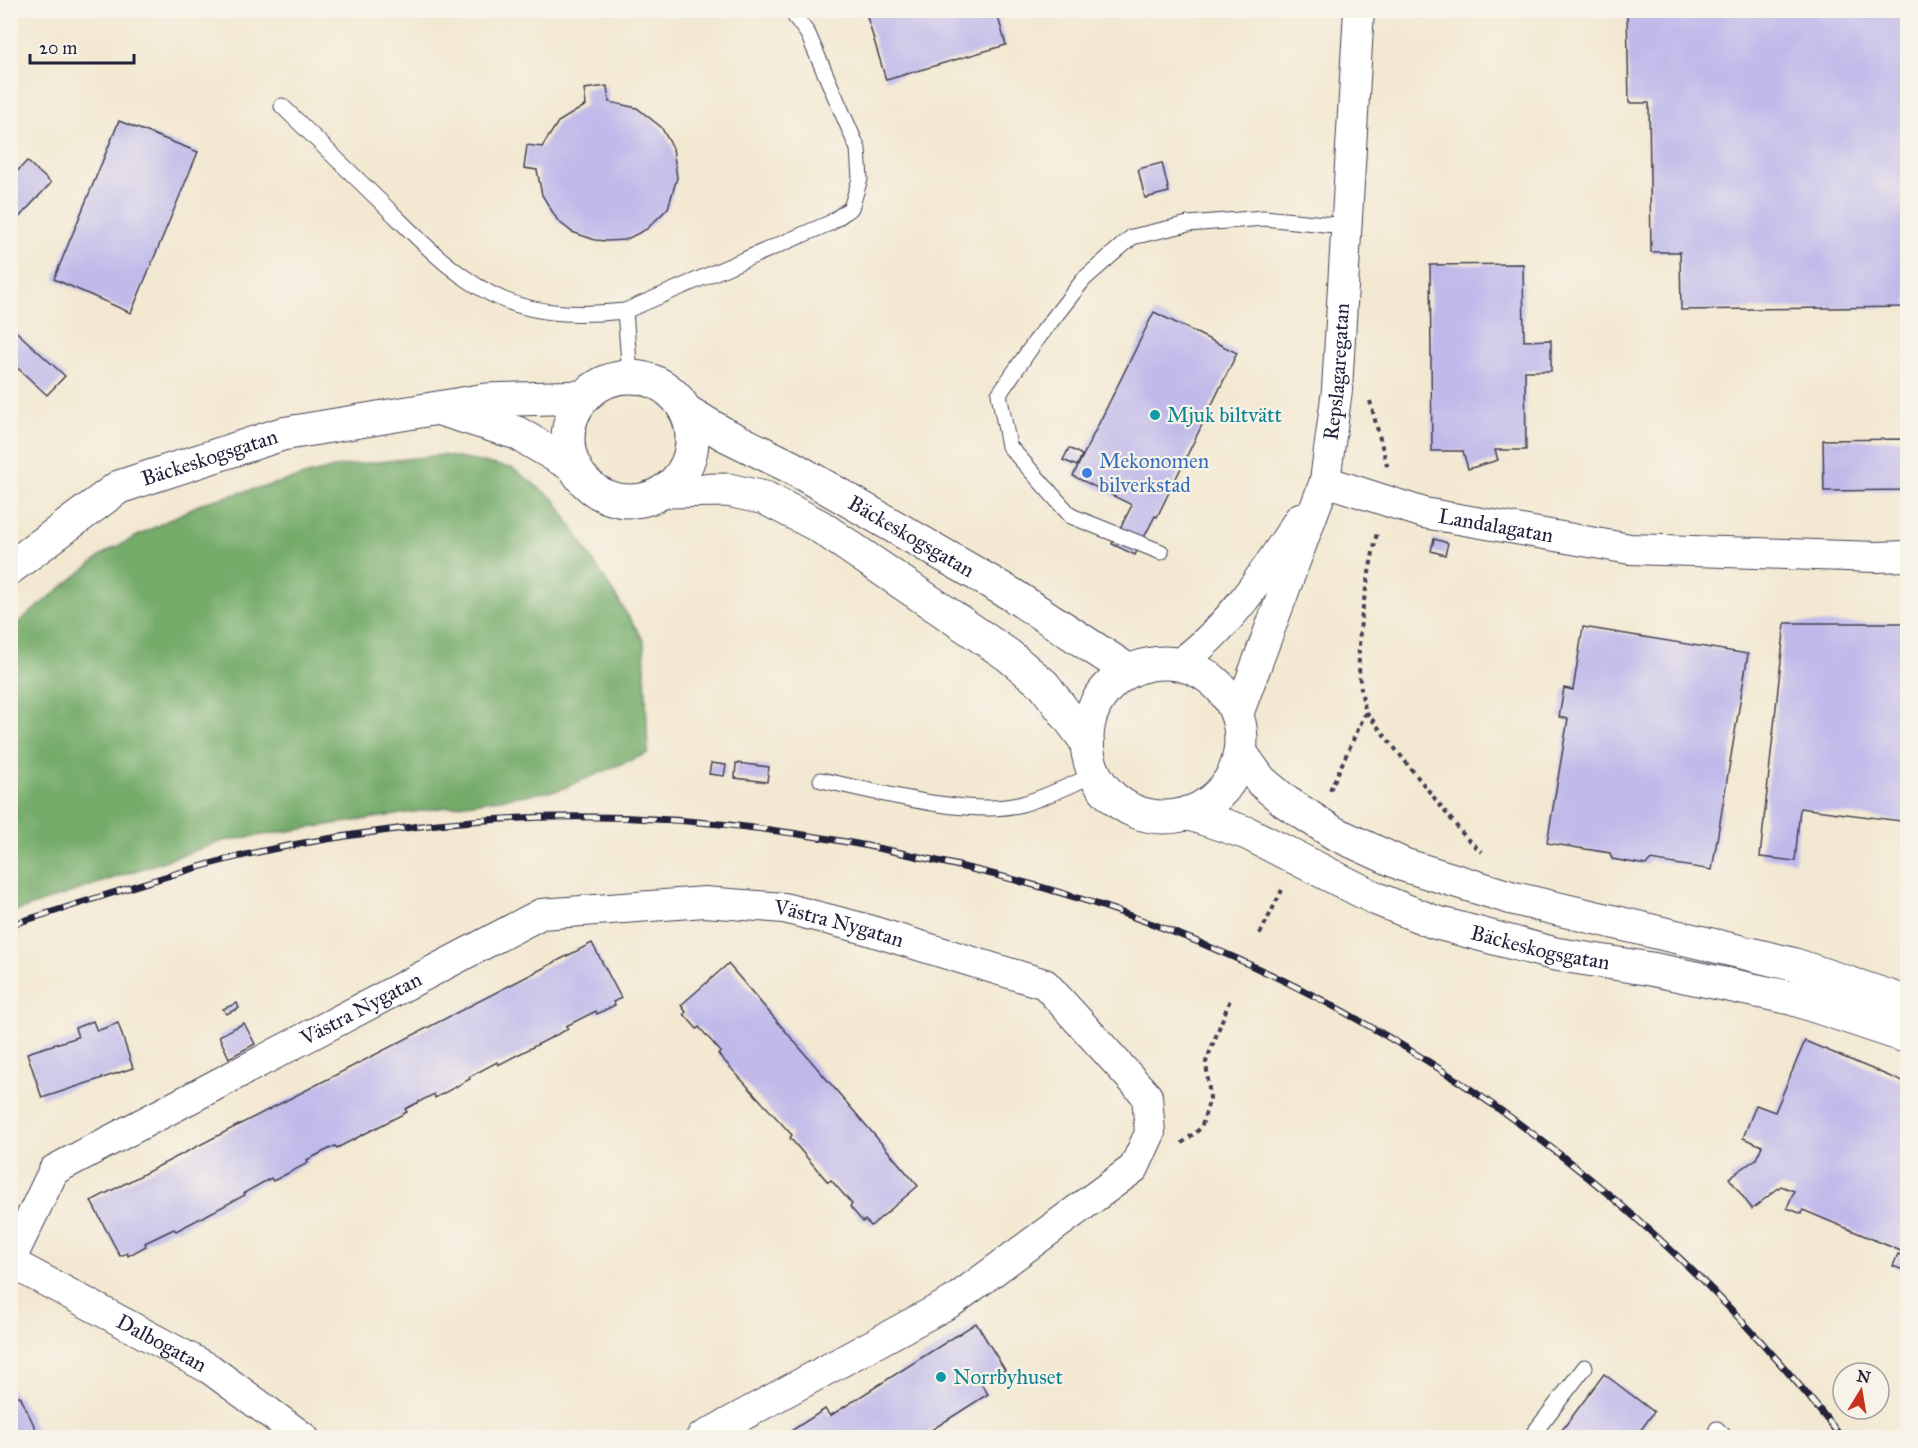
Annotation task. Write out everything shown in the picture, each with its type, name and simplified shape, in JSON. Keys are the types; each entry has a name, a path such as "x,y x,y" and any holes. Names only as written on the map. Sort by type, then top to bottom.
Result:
{"main road":[{"path":"630,376 653,381 672,393 686,411 692,433 690,455 681,476 664,491 640,501 614,500 591,488 575,467 568,444 568,431 576,407 584,397 610,380 630,376"},
{"name":"Bäckeskogsgatan","path":"10,568 119,487 282,434 486,400 584,397"},
{"name":"Bäckeskogsgatan","path":"435,408 517,433 575,467"},
{"name":"Bäckeskogsgatan","path":"686,411 724,434 791,467 1001,589 1129,671"},
{"name":"Bäckeskogsgatan","path":"664,491 728,490 765,498 819,526 1008,656 1044,685 1087,742"},
{"path":"1153,664 1178,664 1209,677 1230,702 1237,717 1240,752 1231,778 1222,790 1200,808 1187,813 1160,817 1134,811 1111,796 1095,774 1087,742 1088,728 1098,700 1112,684 1129,671 1153,664"},
{"name":"Bäckeskogsgatan","path":"1240,752 1261,782 1286,802 1334,833 1404,865 1512,898 1792,964 1908,1003"},
{"name":"Bäckeskogsgatan","path":"1187,813 1247,833 1377,899 1434,922 1555,954 1652,969 1791,998 1908,1037"}],"street":[{"name":"Repslagaregatan","path":"1237,717 1325,481 1337,390 1359,10"},
{"name":"Landalagatan","path":"1325,481 1424,513 1630,549 1876,557 1908,556"},
{"path":"1178,664 1199,649 1250,594 1325,481"},
{"name":"Västra Nygatan","path":"10,1261 54,1170 541,914 705,902 784,908 862,928 1045,984 1147,1096 1150,1133 1134,1168 953,1301 701,1437"},
{"name":"Dalbogatan","path":"10,1261 210,1369 304,1437"}],"lane":[{"path":"282,106 431,251 466,280 505,300 545,312 582,315 625,311 830,223 851,208 860,179 858,149 808,34 790,10"},
{"path":"805,10 808,34"},
{"path":"1161,552 1071,516 1009,446 999,394 1035,342 1084,279 1132,237 1188,224 1264,218 1345,226"},
{"path":"625,311 630,376"},
{"path":"821,780 894,796 979,809 1021,804 1095,774"},
{"path":"1530,1437 1586,1367"}],"path":[{"path":"1370,396 1372,415 1388,466 1385,500 1361,620 1358,659 1360,690 1366,712 1466,838 1488,858"},
{"path":"1329,791 1366,712"},
{"path":"1260,934 1282,890"},
{"path":"1134,1168 1177,1147 1201,1128 1210,1098 1206,1062 1232,997"}],"green space":[{"path":"442,455 512,468 554,499 644,641 648,753 559,790 223,841 11,913 11,628 106,552 202,503 341,466"}],"building":[{"path":"865,10 996,10 1006,45 886,80"},
{"path":"1627,10 1908,10 1908,307 1681,310 1680,252 1651,252 1649,103 1629,103"},
{"path":"607,86 609,102 637,108 661,127 673,148 677,178 668,208 647,229 625,240 595,240 572,232 558,221 542,195 537,170 524,168 527,145 542,147 558,122 586,105 584,89"},
{"path":"119,121 198,152 131,313 54,279"},
{"path":"27,161 51,183 10,227 10,179"},
{"path":"1162,163 1169,192 1145,198 1138,169"},
{"path":"1523,264 1524,341 1551,340 1551,371 1525,371 1526,450 1495,450 1498,460 1468,469 1463,451 1432,451 1430,265"},
{"name":"Mjuk biltvätt","path":"1154,312 1237,353 1157,517 1155,516 1135,555 1112,544 1132,505 1073,476"},
{"path":"10,326 65,376 47,395 10,361"},
{"path":"1908,439 1908,490 1824,491 1823,440"},
{"path":"1069,448 1082,455 1077,466 1063,460"},
{"path":"1434,539 1448,543 1445,555 1431,551"},
{"path":"1785,623 1908,623 1908,822 1800,808 1795,861 1760,857"},
{"path":"1583,627 1748,654 1712,870 1650,860 1646,865 1612,859 1610,853 1547,843 1568,719 1559,717 1564,688 1573,690"},
{"path":"711,763 726,765 724,776 709,774"},
{"path":"736,763 769,767 767,782 735,778"},
{"path":"592,943 621,998 613,1002 615,1005 597,1014 596,1011 566,1026 568,1029 498,1065 497,1062 435,1098 434,1094 405,1109 407,1112 337,1148 335,1146 307,1160 308,1163 273,1181 271,1178 244,1193 245,1195 176,1231 174,1229 145,1243 146,1246 128,1256 127,1253 120,1256 91,1201"},
{"path":"728,964 918,1186 871,1226 865,1220 863,1222 850,1207 852,1204 831,1180 828,1182 790,1138 792,1135 718,1054 721,1052 684,1014 686,1012 681,1005"},
{"path":"237,1003 239,1008 226,1014 223,1009"},
{"path":"93,1021 97,1031 118,1023 133,1068 42,1098 27,1053 78,1037 75,1028"},
{"path":"244,1023 255,1044 229,1058 219,1036"},
{"path":"1805,1041 1908,1084 1908,1254 1803,1210 1802,1214 1787,1208 1794,1191 1781,1186 1752,1209 1729,1178 1756,1159 1762,1146 1743,1138 1756,1105 1775,1112"},
{"path":"1898,1254 1908,1258 1908,1272 1893,1266"},
{"name":"Norrbyhuset","path":"976,1323 1005,1370 981,1384 988,1394 919,1438 796,1438 791,1431 825,1409 830,1416"},
{"path":"1604,1374 1654,1412 1635,1438 1556,1438"},
{"path":"10,1386 16,1396 20,1396 40,1438 10,1438"}],"railway":[{"path":"10,925 182,872 263,851 380,831 495,819 611,817 669,820 784,832 897,852 1033,885 1114,910 1221,952 1323,1001 1422,1058 1516,1122 1606,1192 1690,1268 1769,1351 1842,1438"}],"place":[{"name":"Mjuk biltvätt","path":"1155,415"},
{"name":"Mekonomen bilverkstad","path":"1087,473"},
{"name":"Norrbyhuset","path":"941,1377"}]}
